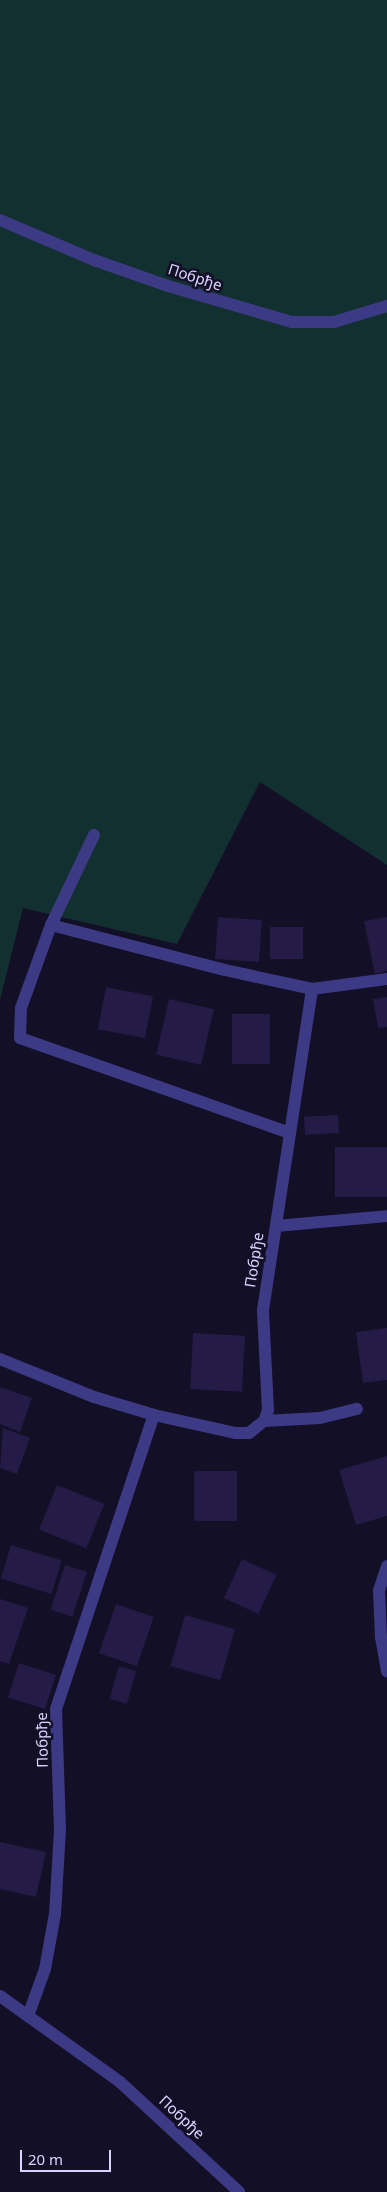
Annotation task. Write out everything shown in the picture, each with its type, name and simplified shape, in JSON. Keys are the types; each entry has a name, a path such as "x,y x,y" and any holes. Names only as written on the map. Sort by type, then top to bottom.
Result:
{"street":[{"name":"Побрђе","path":"0,220 140,276 292,322 334,322 387,306"},
{"path":"94,834 51,925 21,1008 20,1038 290,1133"},
{"path":"51,925 225,970 312,989 387,979"},
{"name":"Побрђе","path":"264,1421 268,1410 263,1310 312,989"},
{"path":"276,1226 387,1216"},
{"path":"0,1359 94,1397 154,1415 236,1433 249,1433 264,1421 320,1418 357,1409"},
{"name":"Побрђе","path":"28,2016 45,1969 55,1914 60,1830 56,1709 154,1415"},
{"path":"387,1566 379,1590 381,1638 387,1671"},
{"name":"Побрђе","path":"0,1996 120,2082 239,2192"}],"green space":[{"path":"0,0 387,0 387,865 260,782 177,944 23,908 0,1000"}],"building":[{"path":"218,917 262,920 259,962 215,959"},
{"path":"387,917 387,971 375,974 364,921"},
{"path":"270,927 303,927 303,959 270,959"},
{"path":"106,987 153,996 145,1038 98,1029"},
{"path":"387,997 387,1027 378,1028 373,999"},
{"path":"169,999 214,1009 201,1065 156,1055"},
{"path":"232,1014 270,1014 270,1064 232,1064"},
{"path":"338,1115 339,1133 305,1135 304,1117"},
{"path":"335,1147 387,1147 387,1197 335,1197"},
{"path":"387,1328 387,1380 363,1383 356,1332"},
{"path":"193,1333 245,1336 242,1392 190,1389"},
{"path":"0,1387 32,1398 20,1432 0,1424"},
{"path":"3,1428 30,1438 17,1474 0,1468"},
{"path":"387,1456 387,1516 356,1525 339,1470"},
{"path":"194,1471 237,1471 237,1521 194,1521"},
{"path":"57,1485 104,1504 86,1549 39,1530"},
{"path":"11,1545 62,1560 51,1594 1,1578"},
{"path":"242,1559 276,1575 258,1614 224,1598"},
{"path":"65,1565 87,1572 72,1617 50,1610"},
{"path":"0,1599 28,1608 9,1664 0,1661"},
{"path":"116,1604 154,1617 137,1666 99,1653"},
{"path":"185,1615 235,1629 220,1680 170,1666"},
{"path":"19,1663 56,1675 45,1709 8,1697"},
{"path":"119,1666 136,1671 127,1704 110,1699"},
{"path":"0,1842 46,1852 36,1897 0,1889"}]}
